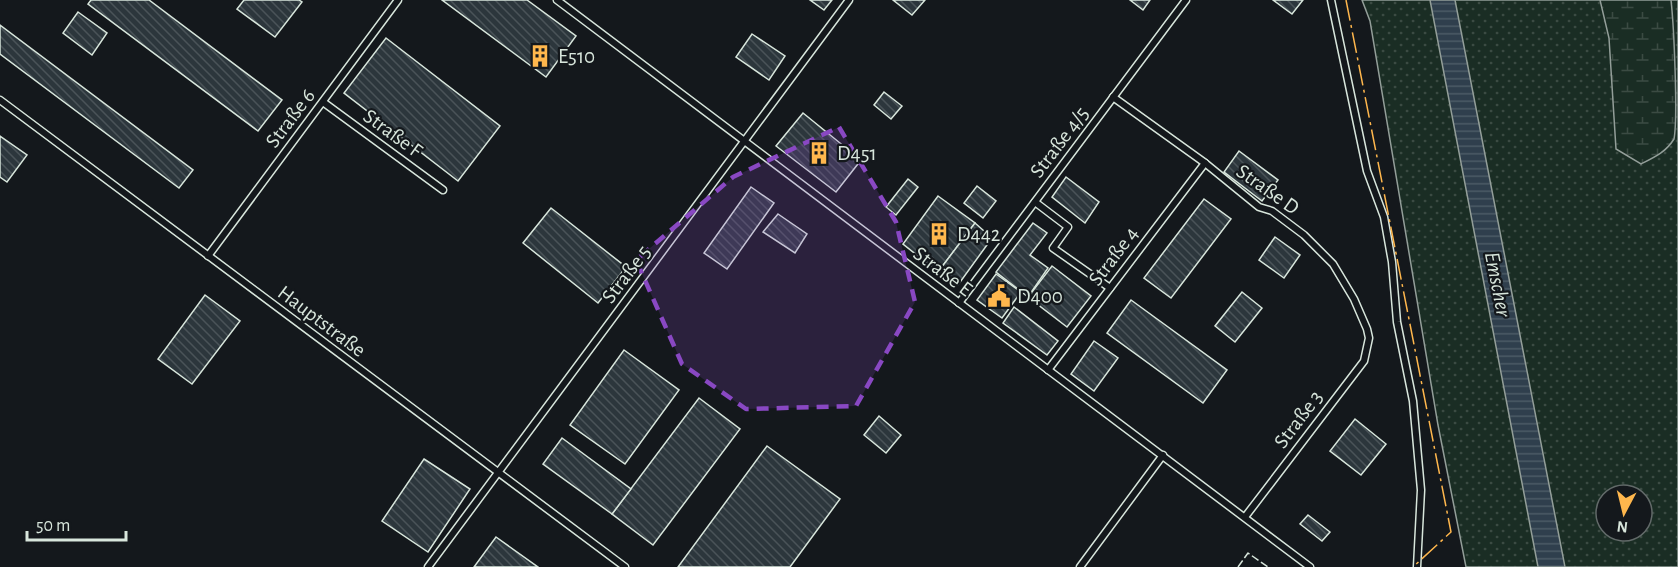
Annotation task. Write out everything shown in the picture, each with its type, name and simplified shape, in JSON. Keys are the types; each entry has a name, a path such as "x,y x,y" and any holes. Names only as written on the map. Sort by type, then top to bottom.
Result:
{"lane":[{"name":"Straße 6","path":"208,256 398,0"},
{"name":"Straße E","path":"557,0 1310,567"},
{"name":"Straße 5","path":"428,567 849,0"},
{"name":"Straße 4/5","path":"959,303 1186,0"},
{"path":"1331,0 1367,171 1384,217 1392,262 1397,322 1413,401 1421,490 1417,567"},
{"name":"Straße D","path":"1113,97 1205,163 1259,207 1272,211 1304,235 1333,264 1354,299 1369,338"},
{"name":"Hauptstraße","path":"0,100 625,567"},
{"name":"Straße F","path":"323,102 443,190"},
{"name":"Straße 4","path":"1048,370 1205,163"},
{"path":"1035,202 1068,227 1053,248 1110,288"},
{"name":"Straße 3","path":"1245,517 1364,361 1369,338"},
{"path":"1080,567 1163,456"}],"highlighted area":[{"path":"839,127 896,222 915,302 856,406 746,409 682,364 636,260 733,177"}],"green space":[{"path":"1362,0 1678,0 1678,567 1466,567 1438,425 1370,21"},
{"path":"1600,0 1671,0 1676,93 1674,139 1664,151 1641,164 1616,149 1609,38"}],"water":[{"name":"Emscher","path":"1430,0 1455,0 1565,567 1538,567"}],"building":[{"path":"91,0 149,0 282,100 258,131 88,4"},
{"path":"244,0 299,0 302,2 275,37 237,9"},
{"name":"E510","path":"442,0 527,0 576,36 546,77"},
{"path":"810,0 832,0 824,10"},
{"path":"893,0 925,0 912,15"},
{"path":"1130,0 1150,0 1143,10"},
{"path":"1273,0 1303,0 1292,14"},
{"path":"78,12 107,33 92,55 63,33"},
{"path":"0,25 193,170 179,188 0,54"},
{"path":"752,34 785,56 769,80 736,57"},
{"path":"386,38 500,126 458,181 344,93"},
{"path":"884,92 902,106 891,119 874,105"},
{"name":"D451","path":"803,113 861,160 836,192 776,146"},
{"path":"0,136 27,155 7,182 0,177"},
{"path":"1239,151 1278,180 1262,201 1224,172"},
{"path":"1066,177 1099,202 1085,223 1052,197"},
{"path":"908,179 918,187 896,215 886,207"},
{"path":"977,186 996,201 983,218 964,203"},
{"path":"751,187 774,203 727,269 704,253"},
{"name":"D442","path":"938,196 975,223 938,272 903,244"},
{"path":"1204,199 1231,219 1171,298 1144,278"},
{"path":"551,208 626,267 598,303 523,243"},
{"path":"778,214 807,234 795,253 763,232"},
{"path":"975,223 992,238 958,285 938,272"},
{"path":"1033,223 1047,233 1030,255 1048,268 1028,297 996,272"},
{"path":"1275,237 1300,255 1284,278 1259,260"},
{"path":"1052,266 1091,296 1067,327 1028,297"},
{"name":"D400","path":"996,274 1021,292 1002,318 977,300"},
{"path":"1242,292 1262,308 1235,342 1215,326"},
{"path":"205,295 240,321 192,384 158,359"},
{"path":"1131,300 1227,370 1203,403 1107,333"},
{"path":"1014,307 1058,341 1047,355 1003,323"},
{"path":"1094,341 1118,358 1094,391 1071,374"},
{"path":"624,350 679,390 625,464 570,425"},
{"path":"699,398 740,429 653,545 612,514"},
{"path":"879,416 901,435 886,453 864,435"},
{"path":"1355,419 1386,444 1361,475 1330,451"},
{"path":"562,438 631,489 612,514 543,464"},
{"path":"767,446 840,499 790,567 678,567"},
{"path":"424,459 470,489 428,552 382,521"},
{"path":"1308,515 1330,532 1322,541 1300,524"},
{"path":"496,537 538,567 474,567"}],"fence":[{"path":"1238,567 1248,553 1268,567"}],"power":[{"path":"1346,0 1451,532 1413,567"}],"place":[{"name":"E510","path":"540,56"},
{"name":"D451","path":"819,153"},
{"name":"D442","path":"939,234"},
{"name":"D400","path":"999,296"}]}
